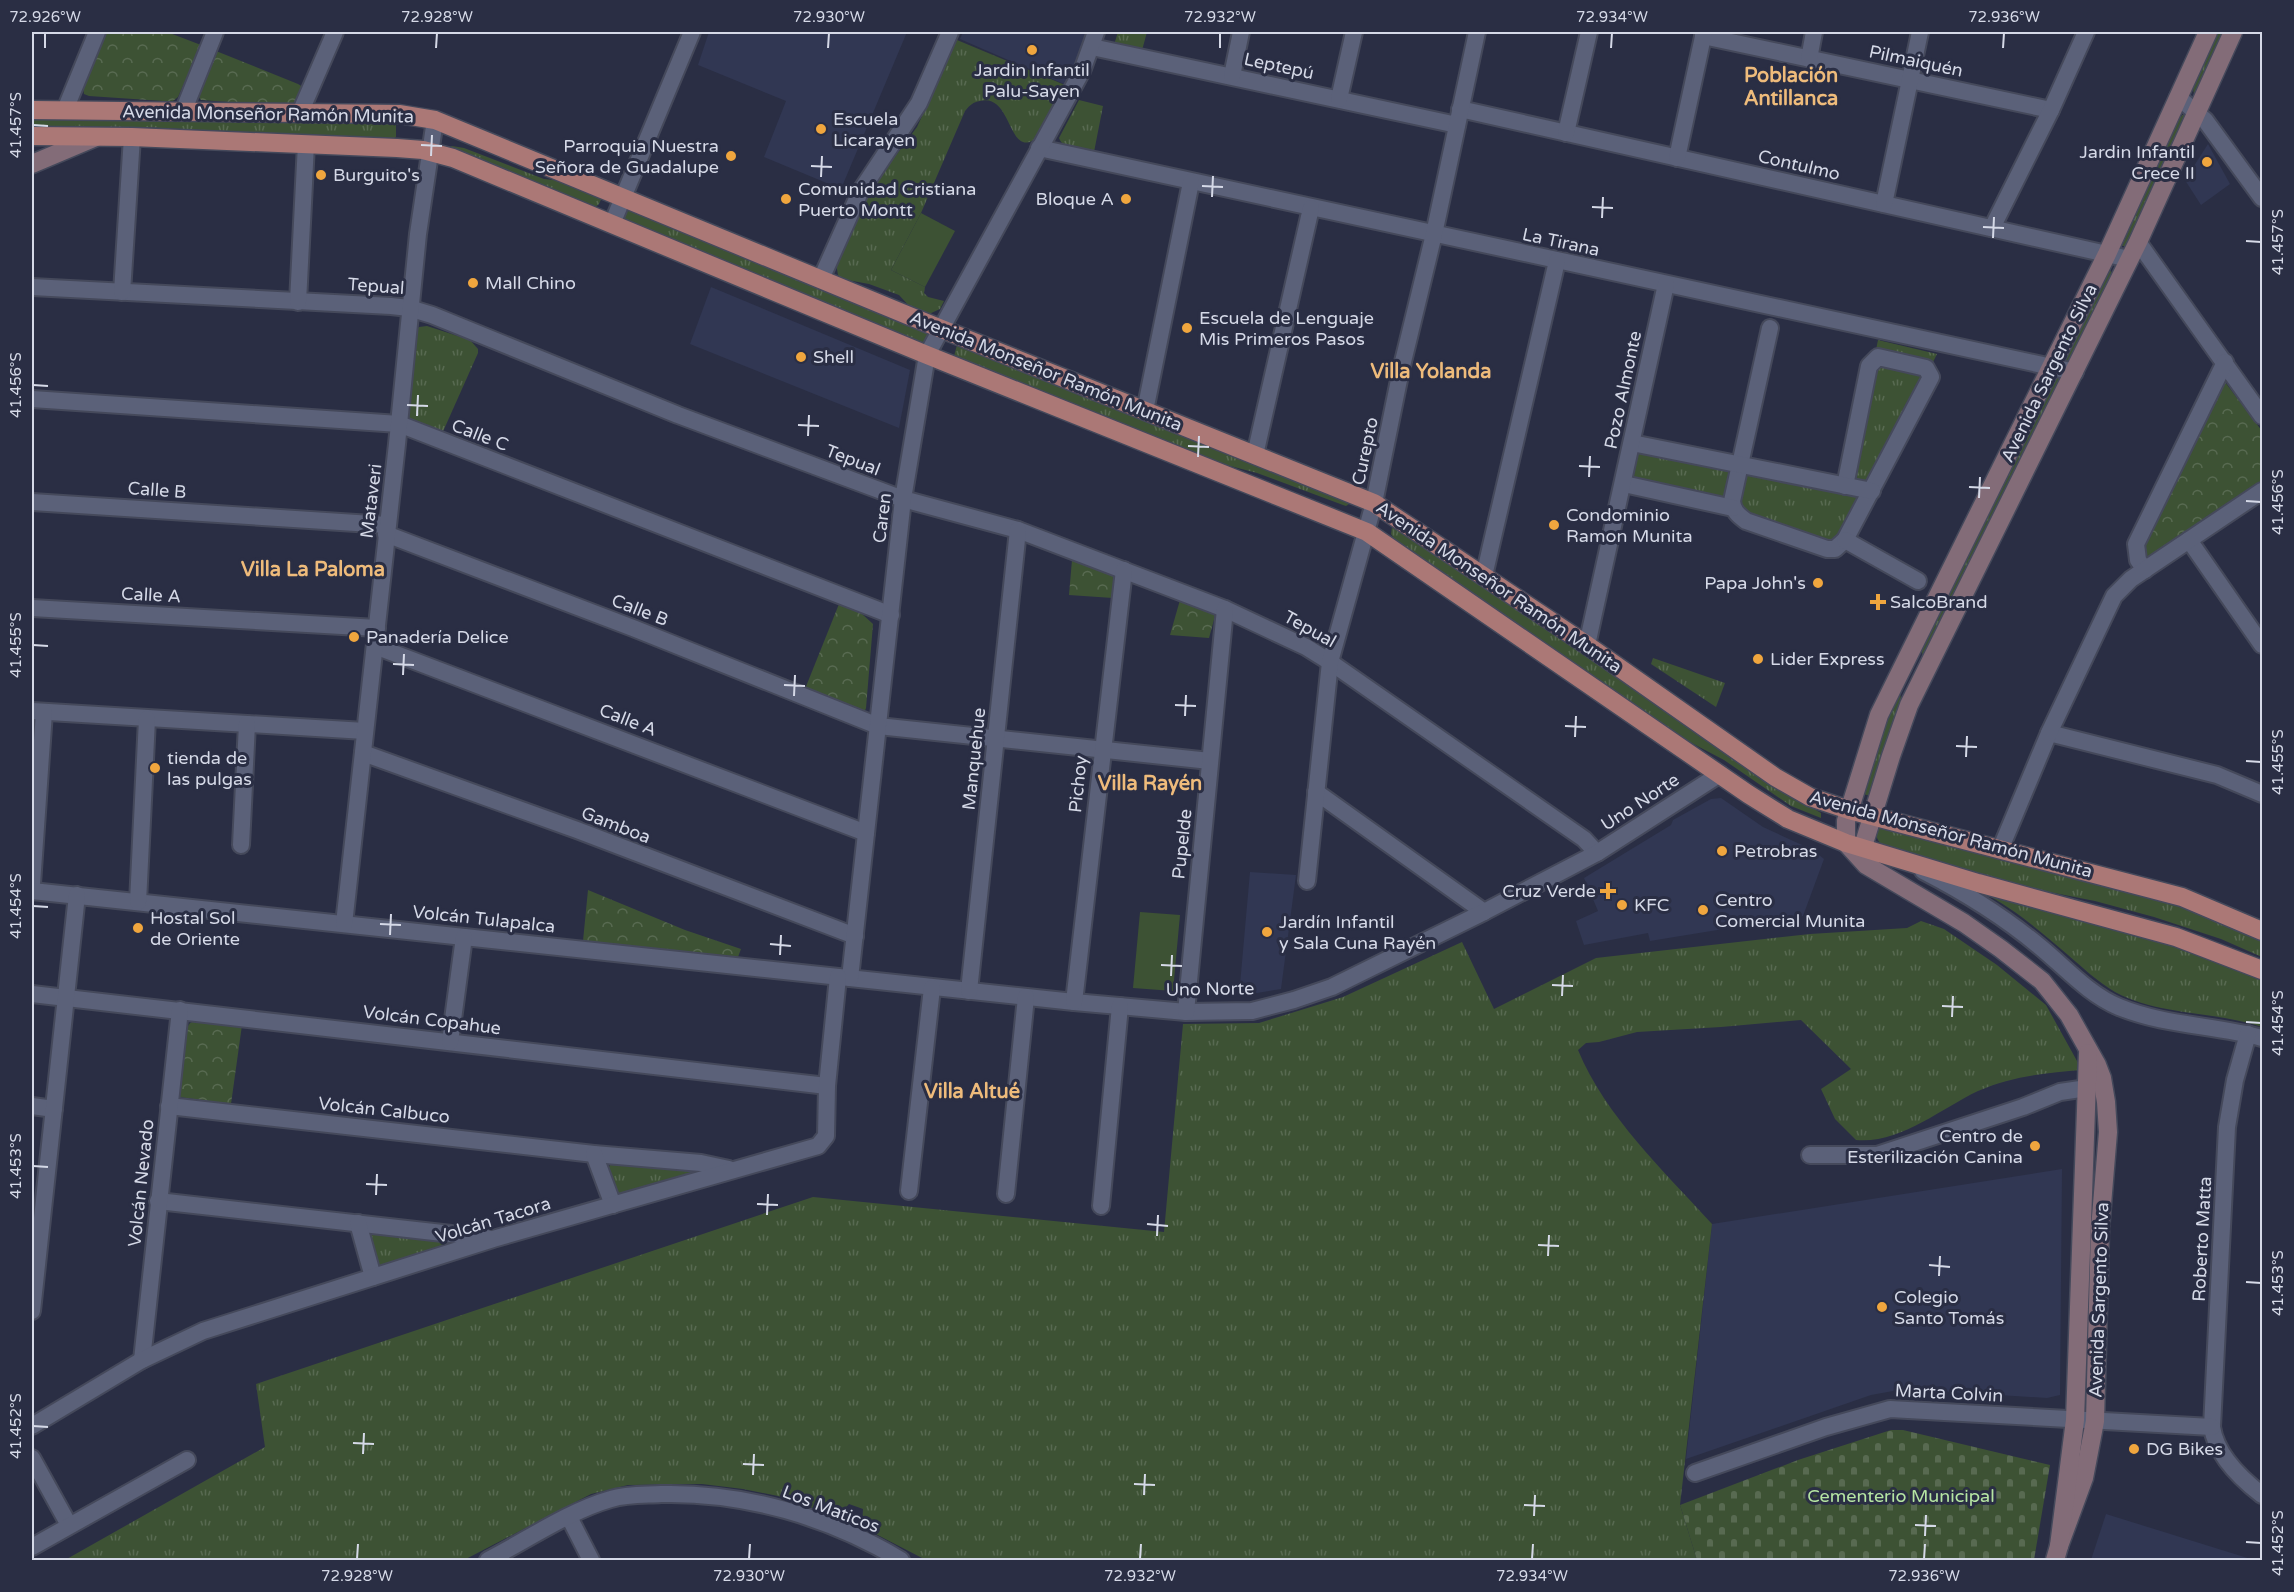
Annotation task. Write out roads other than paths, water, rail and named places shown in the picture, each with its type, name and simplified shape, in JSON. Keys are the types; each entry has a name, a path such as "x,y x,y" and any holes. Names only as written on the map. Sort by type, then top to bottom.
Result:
{"main road":[{"name":"Avenida Sargento Silva","path":"2057,1553 2084,1478 2095,1421 2100,1229 2108,1132 2102,1078 2069,1015 2027,968 1957,918 1875,871 1856,857 1846,843 1845,830 1879,715 2107,254 2208,32"},
{"name":"Avenida Sargento Silva","path":"1864,849 1903,720 2138,242 2233,32"},
{"name":"Avenida Monseñor Ramón Munita","path":"32,110 399,114 435,120 940,328 1374,503 1587,645 1775,777 1810,797 1850,810 2182,897 2262,931"},
{"name":"Avenida Monseñor Ramón Munita","path":"32,136 132,136 430,151 467,163 927,356 1367,532 1788,819 1864,849 2176,937 2262,970"},
{"name":"Avenida Monseñor Ramón Munita","path":"32,164 97,136"},
{"path":"1911,648 1921,660 1924,675"},
{"path":"1864,849 1875,871"},
{"name":"Avenida Sargento Silva","path":"2057,1553 2075,1420 2088,1053"}],"street":[{"path":"65,110 97,32"},
{"path":"183,112 215,32"},
{"path":"300,113 335,32"},
{"path":"612,224 692,32"},
{"path":"821,279 860,192 920,103 950,32"},
{"path":"1232,76 1241,32"},
{"path":"1339,99 1354,32"},
{"name":"Curepto","path":"1307,881 1330,662 1374,503 1401,370 1434,234 1477,32"},
{"path":"1566,133 1589,32"},
{"path":"1809,59 1814,32"},
{"path":"1884,204 1920,32"},
{"path":"1992,228 2051,110 2086,32"},
{"path":"1677,158 1704,34"},
{"name":"Pilmaiquén","path":"1704,34 1809,59 2051,110"},
{"name":"Leptepú","path":"1094,39 1232,76 1339,99 1459,117"},
{"name":"Caren","path":"844,978 855,936 903,499 927,356 940,328 1082,71 1094,39"},
{"path":"2178,97 2197,111 2262,198"},
{"name":"Contulmo","path":"1459,117 1566,133 2129,259"},
{"name":"Mataveri","path":"344,924 399,424 409,308 435,120"},
{"path":"122,292 132,136"},
{"path":"298,302 306,144"},
{"name":"La Tirana","path":"1040,148 2075,372"},
{"path":"1145,411 1191,182"},
{"path":"1255,455 1311,208"},
{"path":"2138,242 2262,416"},
{"path":"1484,576 1557,261"},
{"name":"Pozo Almonte","path":"1587,645 1666,284"},
{"name":"Tepual","path":"32,287 409,308 678,415 903,499 1018,530 1225,609 1298,642 1584,839 1597,853"},
{"path":"1732,508 1770,328"},
{"path":"1624,484 1732,508 1746,521 1827,549 1835,549 1845,540 1932,377 1926,368 1878,357 1869,366 1845,486"},
{"path":"2145,570 2138,560 2136,544 2225,362"},
{"name":"Calle C","path":"32,399 399,424 891,615"},
{"path":"1632,443 1872,491"},
{"path":"2000,850 2049,734 2109,603 2120,589 2145,570 2262,491"},
{"name":"Calle B","path":"32,502 387,530 878,726 1210,761"},
{"name":"Manquehue","path":"969,991 1018,530"},
{"path":"1845,540 1918,581"},
{"path":"2190,540 2262,645"},
{"name":"Pichoy","path":"1074,1002 1124,570"},
{"name":"Calle A","path":"32,608 377,628"},
{"name":"Pupelde","path":"1186,1012 1225,609"},
{"name":"Calle A","path":"375,646 867,833"},
{"path":"32,884 38,712 365,731"},
{"path":"138,902 147,719"},
{"path":"241,845 247,724"},
{"path":"2049,734 2217,775 2262,794"},
{"name":"Gamboa","path":"363,753 577,830 855,936"},
{"name":"Uno Norte","path":"932,987 1186,1012 1252,1011 1294,1000 1332,987 1597,853 1720,774"},
{"path":"1316,792 1484,912"},
{"path":"1901,860 1947,884 1987,909 2037,944 2084,986 2107,1001 2147,1016 2255,1036"},
{"name":"Volcán Tulapalca","path":"32,891 932,987"},
{"path":"32,1311 77,895"},
{"path":"450,1042 464,937"},
{"name":"Volcán Tacora","path":"32,1426 142,1360 203,1331 494,1239 821,1144 826,1136 827,1086 844,978"},
{"path":"909,1191 932,987"},
{"name":"Volcán Copahue","path":"32,994 827,1086"},
{"path":"1006,1194 1026,997"},
{"path":"1101,1206 1120,1006"},
{"name":"Volcán Nevado","path":"142,1360 180,1010"},
{"name":"Roberto Matta","path":"2255,1036 2235,1080 2228,1127 2212,1427 2217,1448 2262,1495"},
{"path":"1810,1155 1877,1155 2023,1107 2060,1092 2087,1088"},
{"path":"32,1106 54,1109"},
{"name":"Volcán Calbuco","path":"169,1106 594,1154 701,1163 733,1169"},
{"path":"594,1154 613,1205"},
{"path":"158,1201 494,1239"},
{"path":"358,1223 373,1277"},
{"name":"Marta Colvin","path":"1695,1473 1826,1427 1890,1409 2212,1427"},
{"path":"32,1458 69,1525"},
{"path":"32,1547 187,1460"},
{"name":"Los Maticos","path":"488,1560 601,1502 630,1496 676,1494 737,1499 807,1517 866,1542 901,1560"},
{"path":"569,1517 591,1560"}],"place":[{"name":"Jardin Infantil Palu-Sayen","path":"1032,50"},
{"name":"Escuela Licarayen","path":"821,129"},
{"name":"Parroquia Nuestra Señora de Guadalupe","path":"731,156"},
{"name":"Jardin Infantil Crece II","path":"2207,162"},
{"name":"Burguito's","path":"321,175"},
{"name":"Comunidad Cristiana Puerto Montt","path":"786,199"},
{"name":"Bloque A","path":"1126,199"},
{"name":"Mall Chino","path":"473,283"},
{"name":"Escuela de Lenguaje Mis Primeros Pasos","path":"1187,328"},
{"name":"Shell","path":"801,357"},
{"name":"Condominio Ramon Munita","path":"1554,525"},
{"name":"Papa John's","path":"1818,583"},
{"name":"SalcoBrand","path":"1878,602"},
{"name":"Panadería Delice","path":"354,637"},
{"name":"Lider Express","path":"1758,659"},
{"name":"tienda de las pulgas","path":"155,768"},
{"name":"Petrobras","path":"1722,851"},
{"name":"Cruz Verde","path":"1608,891"},
{"name":"KFC","path":"1622,905"},
{"name":"Centro Comercial Munita","path":"1703,910"},
{"name":"Hostal Sol de Oriente","path":"138,928"},
{"name":"Jardín Infantil y Sala Cuna Rayén","path":"1267,932"},
{"name":"Centro de Esterilización Canina","path":"2035,1146"},
{"name":"Colegio Santo Tomás","path":"1882,1307"},
{"name":"DG Bikes","path":"2134,1449"}],"district":[{"name":"Población Antillanca","path":"1791,86"},
{"name":"Villa Yolanda","path":"1431,371"},
{"name":"Villa La Paloma","path":"313,569"},
{"name":"Villa Rayén","path":"1150,783"},
{"name":"Villa Altué","path":"972,1091"}],"park label":[{"name":"Cementerio Municipal","path":"1901,1496"}]}
